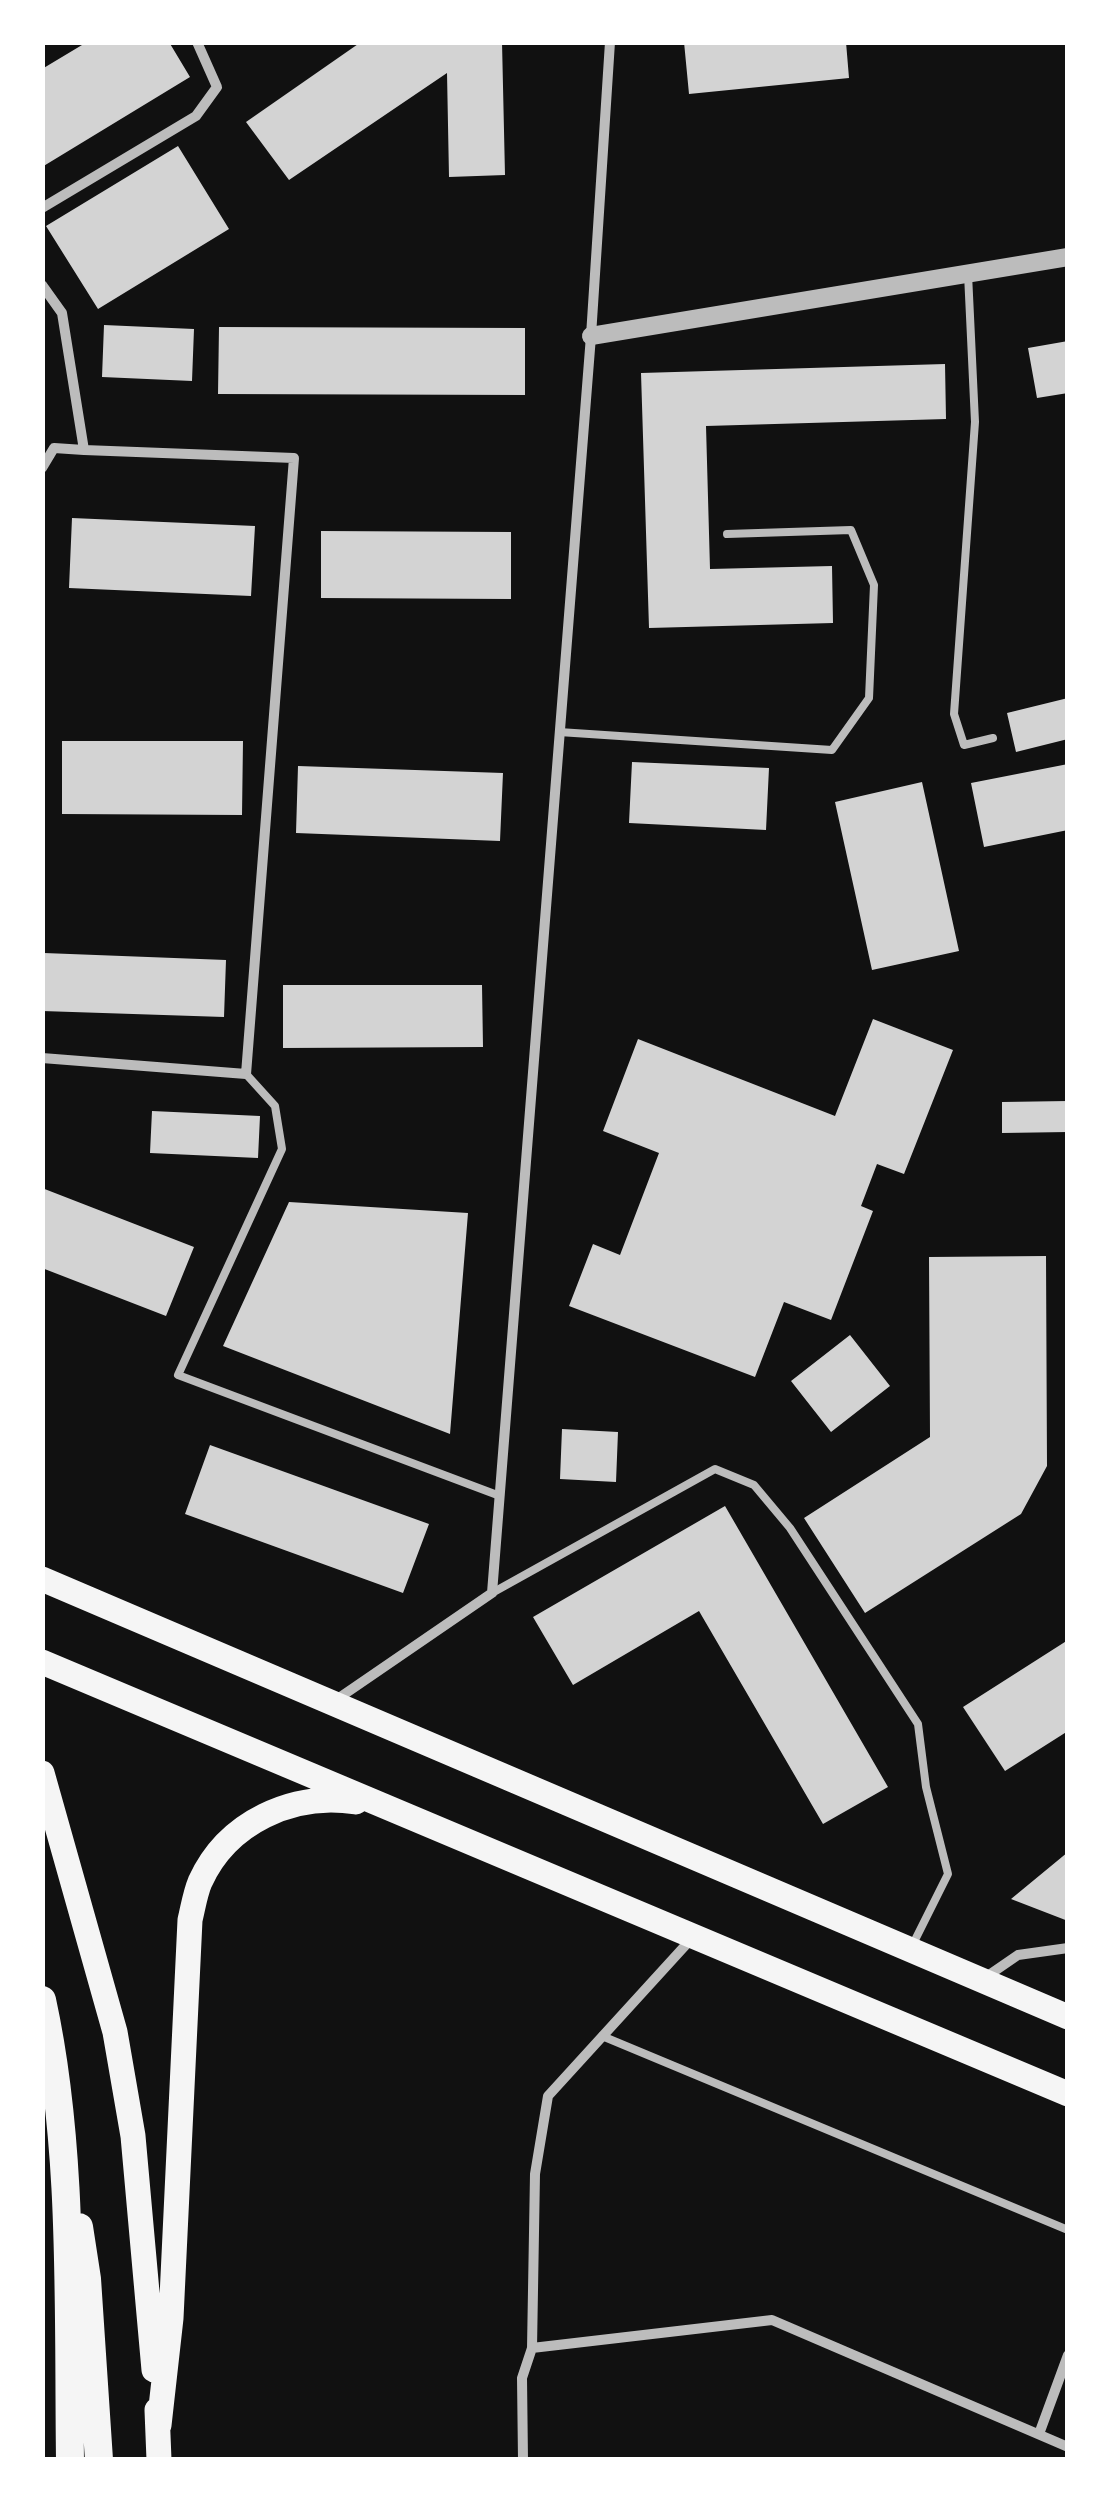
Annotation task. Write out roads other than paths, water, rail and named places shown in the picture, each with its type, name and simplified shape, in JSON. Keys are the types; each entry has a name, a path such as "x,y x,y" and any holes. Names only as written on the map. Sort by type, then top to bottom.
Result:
{"highway":[{"path":"42,2000 52,2043 63,2144 70,2460"},
{"path":"42,2038 65,2133 88,2279 98,2460"}],"main road":[{"path":"42,1579 1068,2018"},
{"path":"42,1662 1068,2094"},
{"path":"42,1774 115,2032 133,2136 159,2460"},
{"path":"158,2424 172,2318 190,1920 199,1884 214,1857 235,1835 261,1817 320,1800 386,1807"}],"street":[{"path":"42,208 196,116 217,86 197,42"},
{"path":"332,1703 492,1592 591,336 610,42"},
{"path":"591,336 1068,257"},
{"path":"42,285 62,312 84,450"},
{"path":"42,468 54,448 294,458 246,1074 42,1058"},
{"path":"524,2460 522,2378 532,2348 535,2174 548,2096 694,1936"},
{"path":"981,1980 1018,1954 1068,1948"},
{"path":"532,2348 772,2320 1068,2446"},
{"path":"1039,2434 1068,2355"}],"lane":[{"path":"968,274 975,422 954,714 964,745 992,738"},
{"path":"560,732 832,750 869,698 874,584 851,530 727,534"},
{"path":"246,1074 275,1106 282,1149 178,1375 500,1496"},
{"path":"492,1592 715,1469 754,1485 790,1528 918,1724 926,1786 948,1874 910,1950"},
{"path":"602,2036 1068,2230"}]}
